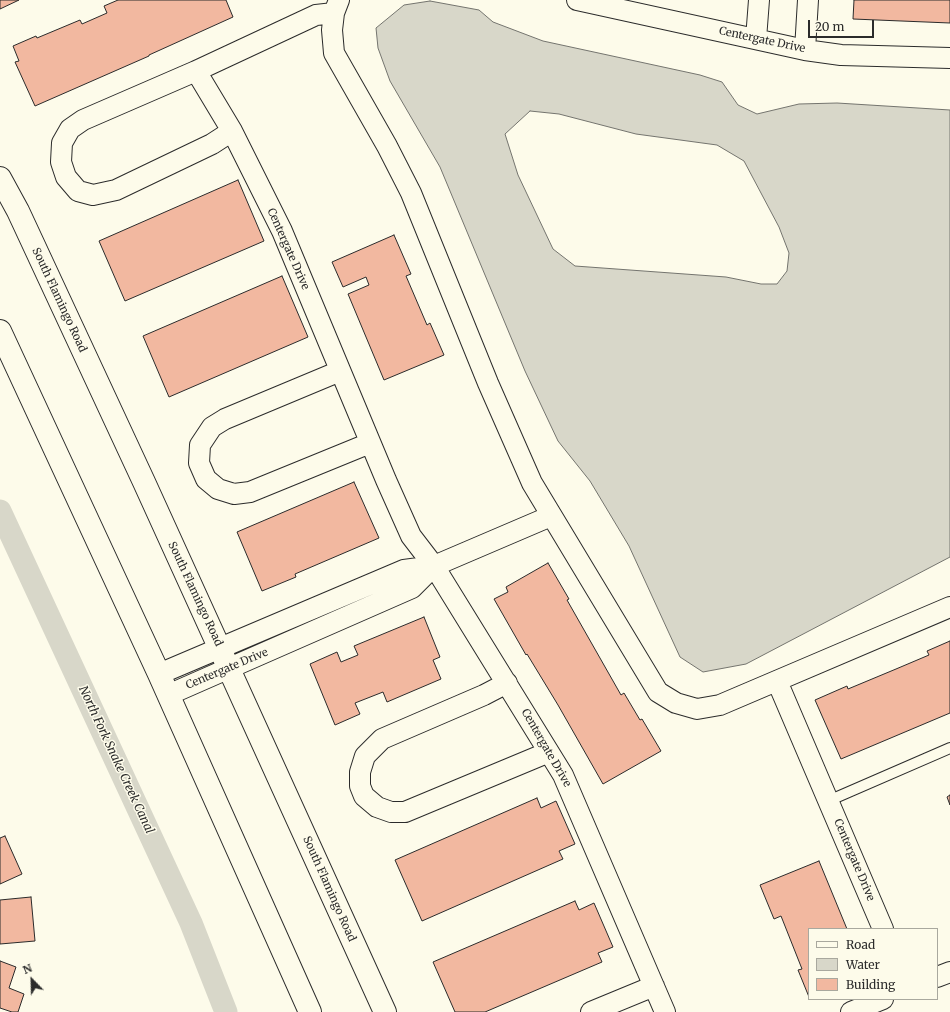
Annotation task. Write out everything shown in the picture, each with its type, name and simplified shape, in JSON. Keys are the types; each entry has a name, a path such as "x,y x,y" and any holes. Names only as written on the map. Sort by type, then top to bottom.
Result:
{"main road":[{"name":"South Flamingo Road","path":"0,178 18,211 230,669 385,1012"},
{"path":"0,331 159,674 310,1012"}],"street":[{"name":"Centergate Drive","path":"577,0 805,50 841,55 950,58"},
{"path":"756,39 759,0"},
{"path":"805,50 808,0"},
{"path":"232,131 212,144 116,190 93,195 78,191 66,177 61,162 62,144 70,128 83,120 196,71 336,6"},
{"path":"336,6 332,30 334,53 387,146 411,194 488,384 532,483 658,692 676,703 697,709 720,705 950,607"},
{"name":"Centergate Drive","path":"196,71 232,131 282,231 370,443 411,536 434,566 564,775 665,1012"},
{"path":"340,371 225,419 212,427 200,446 199,463 206,479 218,489 234,494 250,492 370,443"},
{"name":"Centergate Drive","path":"159,674 404,570 434,566 551,516"},
{"name":"Centergate Drive","path":"168,695 412,588 434,566"},
{"path":"346,594 356,612"},
{"name":"Centergate Drive","path":"777,681 883,928"},
{"path":"507,683 484,695 382,739 365,756 360,772 360,786 364,796 377,807 391,812 406,812 549,752"},
{"path":"938,977 950,972"},
{"path":"591,1012 654,986"},
{"path":"851,1012 881,1000"}],"lane":[{"path":"828,801 950,748"}],"water":[{"path":"430,1 479,10 493,22 543,41 700,75 722,82 738,105 757,114 799,104 837,103 950,110 950,557 746,664 703,672 680,657 629,546 590,481 558,441 525,371 440,167 390,81 378,48 376,28 404,5","holes":["530,111 559,114 636,134 717,145 744,161 779,227 789,253 787,271 777,284 761,284 726,277 575,266 553,249 518,175 505,134"]}],"building":[{"path":"0,0 19,0 0,9"},
{"path":"118,0 226,0 233,17 35,106 15,62 19,61 13,46 36,36 37,38 80,20 82,24 107,13 104,6"},
{"path":"854,0 950,0 950,23 853,19"},
{"path":"238,180 264,241 125,301 99,241"},
{"path":"394,235 411,274 406,276 427,325 430,323 444,355 384,380 348,294 369,285 366,277 343,287 332,262"},
{"path":"282,276 308,337 169,397 143,336"},
{"path":"354,482 379,538 295,574 296,577 262,591 237,532"},
{"path":"548,563 569,599 567,600 621,695 624,693 661,751 603,784 558,705 527,654 526,655 494,599 508,592 506,587"},
{"path":"424,617 440,657 433,660 441,679 387,702 383,692 355,703 360,714 335,725 310,664 337,652 341,662 358,655 354,646"},
{"path":"950,641 950,713 841,759 815,700 847,686 848,689 929,655 927,651"},
{"path":"950,795 950,805 947,797"},
{"path":"537,798 541,808 556,801 575,844 559,851 563,859 422,921 395,860"},
{"path":"5,836 22,874 0,884 0,838"},
{"path":"819,861 847,928 808,928 808,995 798,970 802,969 781,916 774,919 760,885"},
{"path":"31,897 35,941 0,944 0,900"},
{"path":"575,901 579,910 594,903 613,947 598,953 602,962 485,1012 455,1012 433,962"},
{"path":"0,961 16,967 9,988 24,994 18,1012 12,1012 0,1008"}],"waterway":[{"name":"North Fork Snake Creek Canal","path":"0,511 191,923 226,1012"}]}
